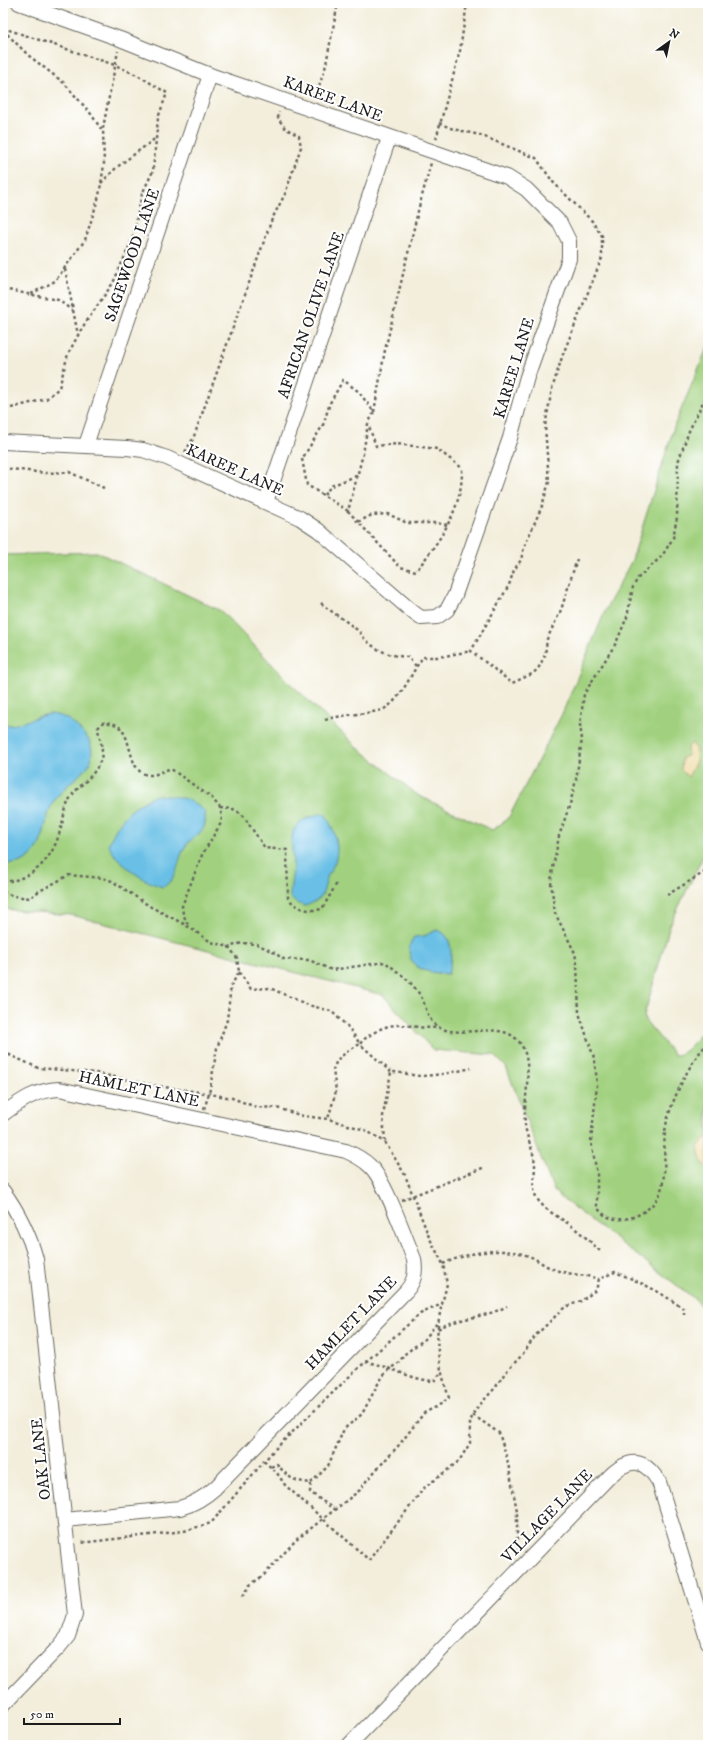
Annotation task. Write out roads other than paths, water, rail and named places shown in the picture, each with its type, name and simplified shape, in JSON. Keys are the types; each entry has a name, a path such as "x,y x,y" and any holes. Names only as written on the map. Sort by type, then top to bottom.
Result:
{"street":[{"name":"KAREE LANE","path":"3,442 86,445 143,450 178,463 300,518 318,530 392,596 421,618 437,617 447,610 451,603 510,438 527,377 569,259 570,248 567,236 560,222 526,189 502,174 389,138 282,98 210,75 120,39 19,3"},
{"name":"SAGEWOOD LANE","path":"86,445 210,75"},
{"name":"AFRICAN OLIVE LANE","path":"266,502 389,138"},
{"name":"HAMLET LANE","path":"3,1114 35,1093 59,1089 346,1151 360,1158 371,1166 380,1180 414,1259 416,1270 411,1285 215,1488 193,1504 180,1508 65,1520"},
{"name":"OAK LANE","path":"3,1192 16,1208 25,1226 36,1259 74,1601 74,1615 68,1636 60,1647 3,1705"},
{"name":"VILLAGE LANE","path":"349,1745 619,1468 628,1463 637,1462 646,1466 659,1482 708,1642"}],"water":[{"path":"50,714 67,719 75,724 86,737 92,749 90,762 84,771 62,791 54,801 50,809 41,842 31,856 18,863 3,863 3,725 21,723"},
{"path":"156,795 177,797 188,800 205,812 204,827 201,832 188,843 181,855 173,878 163,887 147,881 132,871 112,852 108,845 117,828 127,815 139,804"},
{"path":"320,814 325,814 335,835 337,853 321,896 316,901 305,906 296,903 290,897 293,874 293,832 301,822"},
{"path":"437,930 447,937 451,948 448,974 423,970 414,964 410,956 410,946 414,937 424,936"}]}
